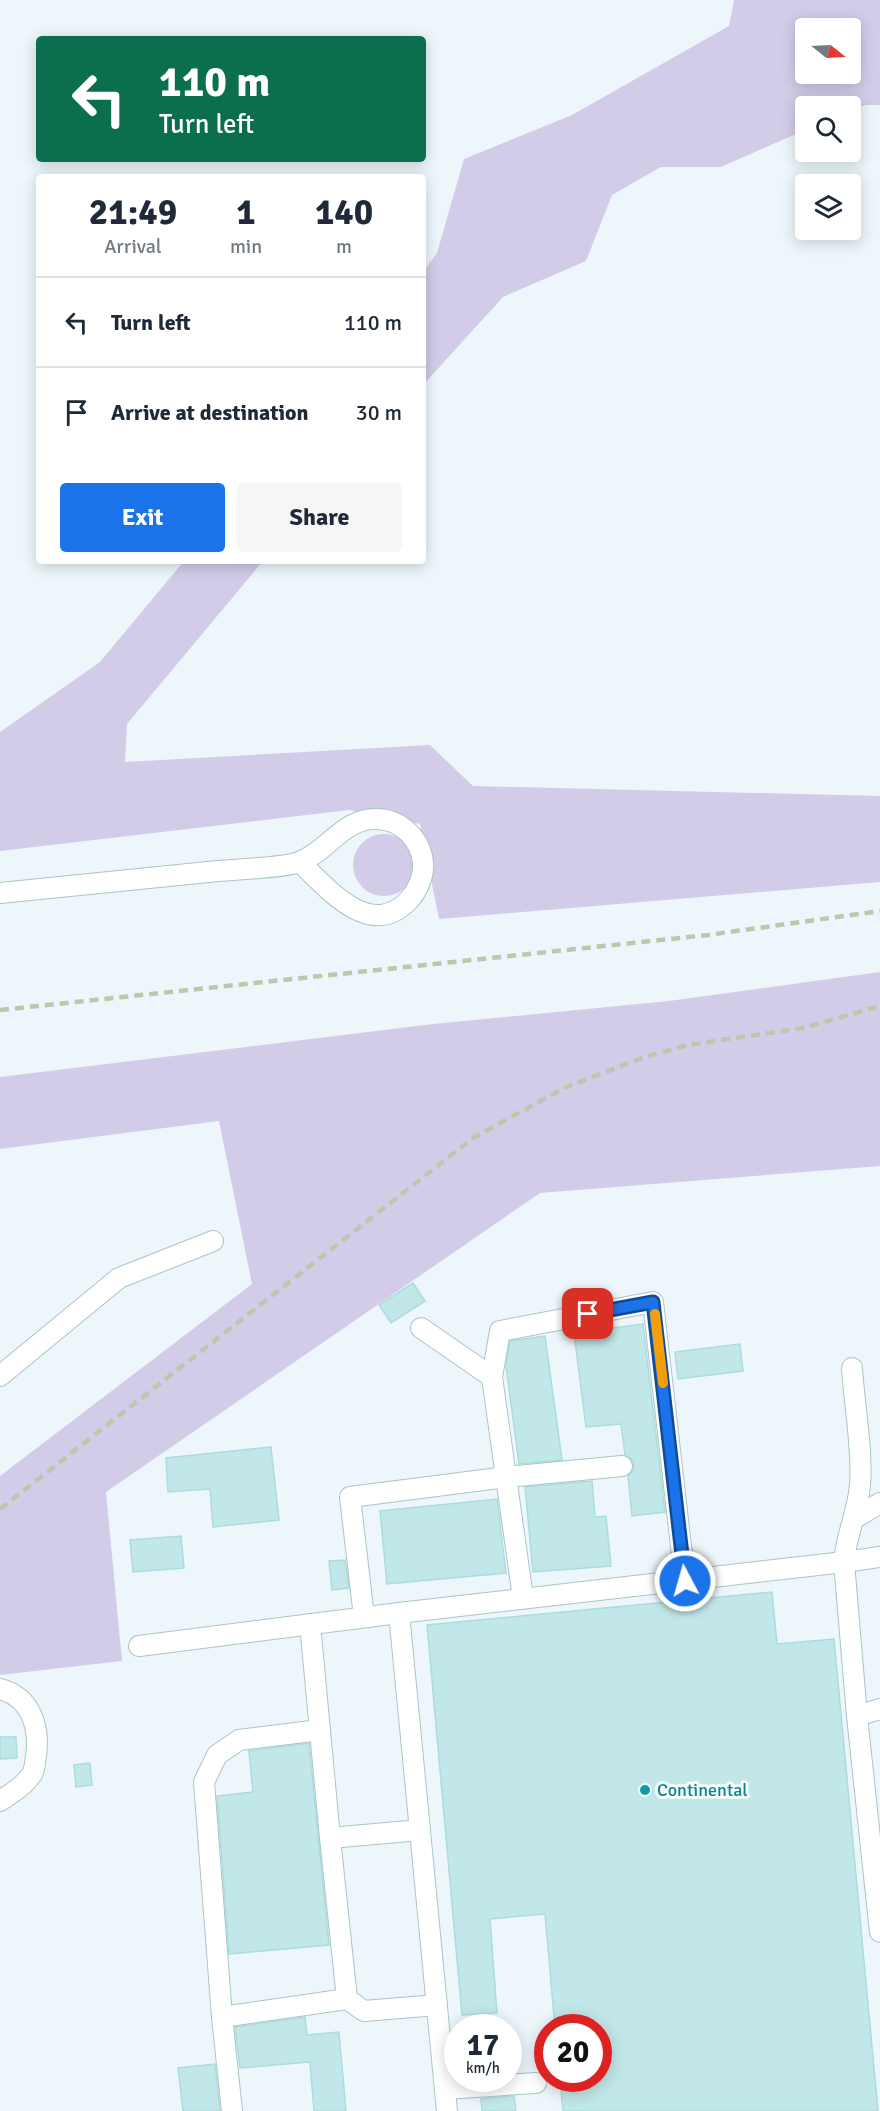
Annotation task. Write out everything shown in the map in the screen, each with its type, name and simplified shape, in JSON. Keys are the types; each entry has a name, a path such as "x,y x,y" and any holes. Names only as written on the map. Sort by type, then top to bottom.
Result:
{"lane":[{"path":"0,893 300,862 349,826 358,822 380,819 401,826 416,842 423,862 422,874 414,894 407,903 398,909 376,915 354,910 345,904 300,862"},
{"path":"0,1376 119,1278 213,1241"},
{"path":"523,1598 492,1377 500,1332 653,1302 685,1581"},
{"path":"421,1328 492,1377"},
{"path":"852,1368 860,1483 855,1518 846,1539 844,1562 857,1716 880,1932"},
{"path":"364,1617 350,1497 507,1476 622,1466"},
{"path":"855,1518 880,1503"},
{"path":"139,1646 364,1617 880,1557"},
{"path":"399,1613 444,2078"},
{"path":"310,1624 347,2000"},
{"path":"0,1689 10,1691 32,1712 38,1740 34,1771 24,1784 0,1801"},
{"path":"857,1716 880,1709"},
{"path":"232,2111 222,2017 204,1782 217,1755 239,1740 320,1730"},
{"path":"330,1838 420,1830"},
{"path":"222,2017 347,2000 364,2011 437,2005"},
{"path":"445,2092 447,2111"}],"shaded area":[{"path":"734,0 880,0 880,105 861,107 861,96 795,96 795,134 721,167 661,167 612,195 586,261 503,297 426,382 426,268 437,253 464,159 572,115 729,26"},
{"path":"182,564 260,564 127,724 125,762 430,745 473,786 880,796 880,882 439,919 420,824 349,810 0,851 0,732 100,662"},
{"path":"378,834 390,834 406,843 413,853 415,865 413,877 406,887 390,896 378,896 367,891 358,882 353,871 353,859 358,848 367,839"},
{"path":"880,972 880,1166 540,1193 106,1492 122,1661 0,1675 0,1476 252,1284 219,1121 0,1149 0,1077 433,1024 669,1001"}],"building":[{"path":"413,1283 425,1301 391,1323 379,1305"},
{"path":"643,1324 665,1512 632,1516 628,1476 633,1471 634,1464 625,1455 621,1424 586,1427 574,1333"},
{"path":"545,1336 562,1460 519,1464 506,1366 510,1341"},
{"path":"740,1344 743,1371 678,1379 675,1352"},
{"path":"271,1447 279,1520 213,1527 210,1489 168,1492 166,1458"},
{"path":"592,1481 595,1517 606,1516 611,1566 533,1572 525,1487"},
{"path":"497,1499 506,1573 387,1584 380,1511"},
{"path":"181,1536 184,1568 133,1572 130,1540"},
{"path":"345,1560 349,1588 332,1590 329,1561"},
{"name":"Continental","path":"772,1592 777,1644 834,1639 878,2111 563,2111 561,2092 612,2092 612,2014 554,2014 545,1914 490,1919 497,2013 462,2014 427,1625"},
{"path":"0,1737 16,1737 17,1758 0,1759"},
{"path":"309,1743 329,1945 229,1954 217,1796 253,1792 249,1751"},
{"path":"90,1763 92,1785 76,1787 74,1765"},
{"path":"305,2017 307,2035 339,2032 346,2111 314,2111 310,2062 240,2068 235,2027"},
{"path":"215,2064 220,2111 183,2111 178,2068"},
{"path":"514,2096 516,2111 482,2111 481,2099"}],"railway":[{"path":"0,1010 708,935 880,911"},
{"path":"0,1509 473,1138 564,1088 642,1058 688,1045 803,1028 880,1006"}],"slow traffic":[{"path":"655,1314 663,1383"}],"place":[{"name":"Continental","path":"645,1790"}],"route":[{"path":"588,1314 653,1302 685,1581"}]}
